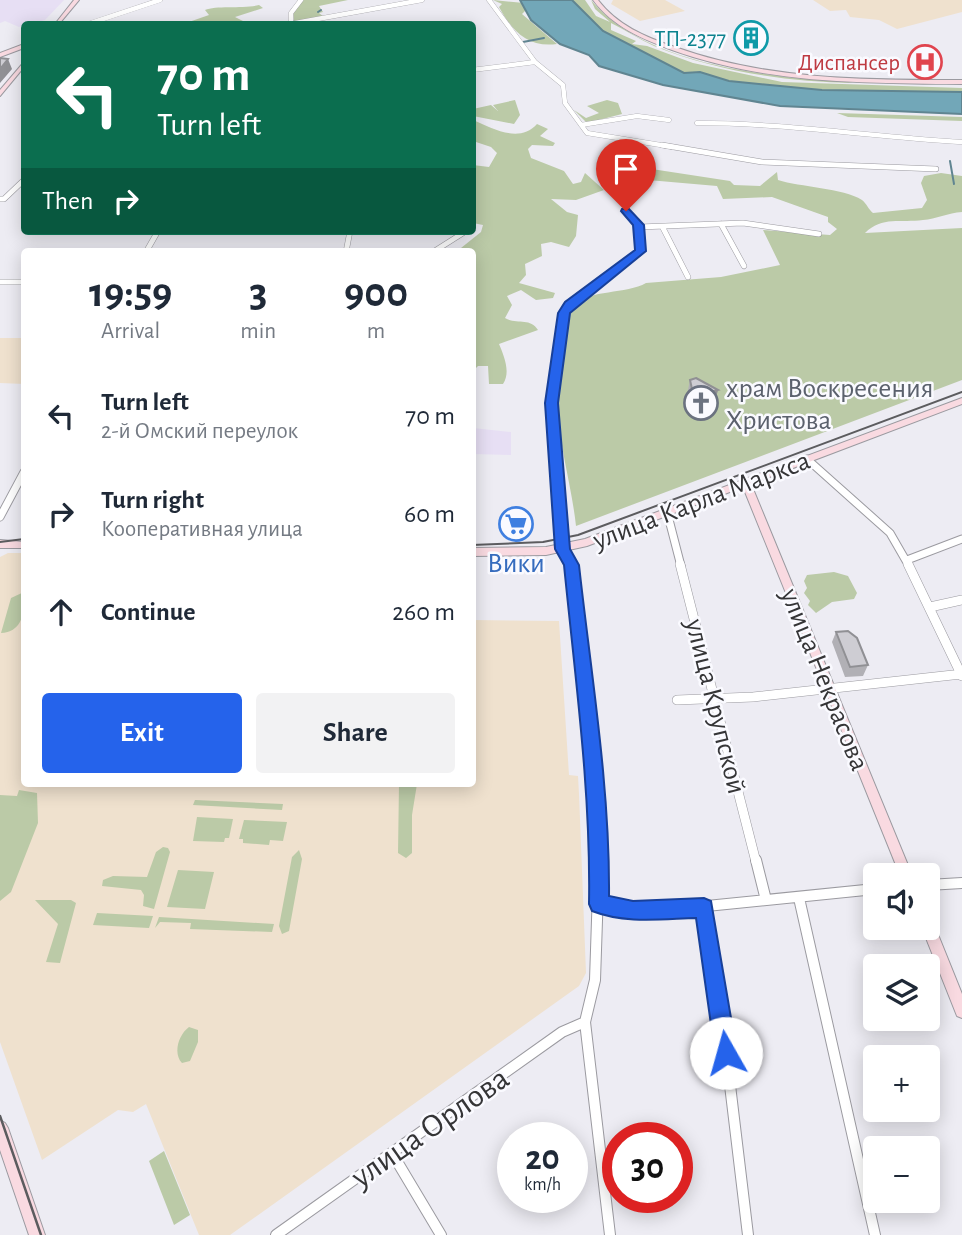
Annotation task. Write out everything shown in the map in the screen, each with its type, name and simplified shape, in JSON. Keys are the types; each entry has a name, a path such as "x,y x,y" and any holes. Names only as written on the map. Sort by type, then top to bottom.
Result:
{"street":[{"path":"60,21 78,0"},
{"path":"97,21 160,0"},
{"path":"291,21 291,13 301,0"},
{"path":"307,21 422,0"},
{"path":"489,0 535,62 563,85 565,103 587,132 762,162 936,169"},
{"path":"595,0 614,20 639,34 684,53 734,67 818,79 962,82"},
{"path":"0,55 21,47"},
{"path":"476,69 535,62"},
{"path":"0,94 21,70"},
{"path":"581,125 626,117 669,120"},
{"path":"697,123 775,126 885,138 962,142"},
{"path":"0,199 4,199 21,183"},
{"path":"610,1235 585,1022 595,980 600,853 571,565 563,549 551,403 564,313 569,305 640,251 639,227 626,211"},
{"path":"639,227 663,229 743,223 820,234"},
{"path":"721,224 744,266"},
{"path":"663,229 688,277"},
{"path":"439,248 460,235"},
{"path":"0,282 21,282"},
{"name":"улица Карла Маркса","path":"476,552 563,549 962,401"},
{"path":"677,700 830,690 962,675 907,560 890,533 807,459"},
{"path":"0,517 21,478"},
{"name":"улица Некрасова","path":"746,482 901,863"},
{"name":"улица Крупской","path":"667,512 766,900"},
{"path":"907,560 962,539"},
{"path":"0,544 21,545"},
{"path":"930,607 962,600"},
{"path":"940,885 962,884"},
{"path":"599,904 633,911 704,908 863,891"},
{"path":"799,898 875,1235"},
{"path":"704,908 723,1027 748,1235"},
{"path":"934,940 961,1004"},
{"name":"улица Орлова","path":"276,1235 562,1032 585,1022"},
{"path":"0,1128 37,1235"},
{"path":"391,1153 441,1235"}],"shaded area":[{"path":"0,0 64,0 45,20 21,21 19,27 5,21 0,23"},
{"path":"613,0 665,0 685,11 640,21 611,4"},
{"path":"813,0 962,0 962,12 897,29 879,20 850,17 846,10 830,11"},
{"path":"0,338 21,338 21,384 0,383"},
{"path":"476,428 511,432 511,455 476,454"},
{"path":"8,553 21,553 21,787 476,787 476,620 559,621 569,775 578,776 586,973 579,986 230,1235 199,1235 146,1104 133,1112 118,1110 42,1160 0,1042 0,557"}],"green space":[{"path":"303,0 348,0 319,6 323,12 319,13 324,17 294,21 293,13"},
{"path":"493,0 524,3 526,10 522,14 557,44 538,43 522,36 504,16 499,7 502,4"},
{"path":"572,0 585,0 596,16 610,22 595,9 591,0 610,19 632,34 685,57 769,75 853,83 802,80 752,74 702,62 678,55 654,46 611,23 611,30 636,41 632,44 647,46 693,63 782,82 962,88 962,92 822,90 729,81 700,72 684,73 603,31"},
{"path":"259,5 263,8 235,17 243,21 192,21 209,15 205,10"},
{"path":"515,100 520,115 514,124 476,117 476,108 491,105 498,111 493,105"},
{"path":"607,100 618,103 622,114 587,123 574,110 586,118 599,113 587,106"},
{"path":"837,113 962,117 962,121 848,117"},
{"path":"476,121 514,134 530,130 537,124 548,129 540,136 555,143 553,146 532,145 528,149 531,158 564,171 573,184 581,182 585,173 604,190 576,200 551,199 567,212 578,215 576,236 569,247 551,242 541,244 542,256 525,264 526,275 519,283 555,293 553,298 536,300 521,290 507,296 512,305 505,318 527,322 538,330 499,344 507,369 503,384 489,384 488,366 476,368 476,248 461,248 481,232 483,225 476,224 476,165 489,167 497,153 491,147 476,142"},
{"path":"619,164 730,181 734,185 760,186 777,172 778,180 854,196 862,200 873,213 922,208 927,200 921,183 924,176 941,173 962,176 962,212 928,219 885,222 865,233 962,228 962,380 576,526 558,405 564,340 571,312 576,304 589,296 646,283 721,277 780,265 763,230 830,235 837,229 828,222 828,217 772,197 723,199 717,186 625,178"},
{"path":"834,572 848,576 857,593 854,599 832,602 816,613 808,605 810,601 804,593 807,588 804,581 807,575"},
{"path":"21,593 21,620 14,629 1,633 11,598"},
{"path":"399,787 417,787 412,815 412,853 406,858 398,853"},
{"path":"19,790 37,793 38,823 11,892 0,901 0,795 17,796"},
{"path":"195,800 283,804 282,810 193,805"},
{"path":"197,817 233,819 229,838 225,838 224,842 193,841"},
{"path":"244,820 287,822 283,841 270,840 269,845 243,843 243,839 239,839"},
{"path":"163,847 170,852 154,909 143,906 144,895 141,890 102,886 103,880 113,876 147,877 156,852"},
{"path":"299,850 302,859 289,931 282,934 279,926 292,857"},
{"path":"178,870 214,872 205,909 167,907"},
{"path":"35,900 71,900 76,903 60,963 46,962 58,924"},
{"path":"97,913 153,916 149,928 93,925"},
{"path":"159,917 274,924 272,932 190,929 191,923 160,922 155,928"},
{"path":"189,1027 198,1030 198,1042 190,1061 182,1063 178,1055 178,1045"},
{"path":"164,1151 190,1215 174,1225 149,1161"}],"water":[{"path":"520,0 572,0 603,31 684,73 700,72 729,81 822,90 962,92 962,114 780,106 663,85 599,66 589,55 560,44 531,20"}],"building":[{"path":"0,58 8,59 0,69"},
{"path":"696,378 718,390 710,392 713,395 694,398 690,380"},
{"path":"848,631 857,638 868,665 850,667 836,632"}],"waterway":[{"path":"523,42 544,38"},
{"path":"950,161 954,184"}],"tram line":[{"path":"476,545 543,542 578,535 962,392"},
{"path":"0,542 21,539"},
{"path":"0,1116 41,1235"}],"place":[{"name":"ТП-2377","path":"751,38"},
{"name":"Диспансер","path":"925,62"},
{"name":"храм Воскресения Христова","path":"701,403"},
{"name":"Вики","path":"516,524"}],"route":[{"path":"626,211 639,225 642,246 620,269 569,305 564,313 551,403 563,549 571,565 591,752 600,853 599,904 633,911 704,908 726,1053"}]}
